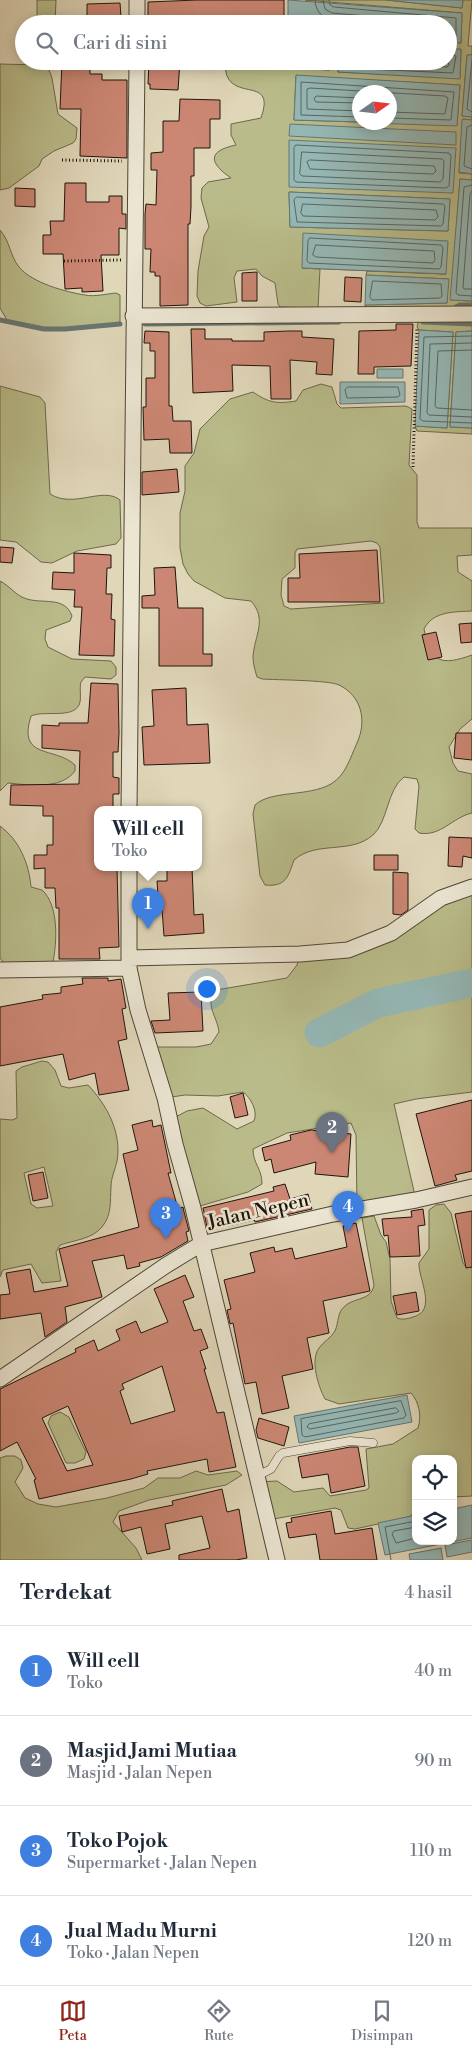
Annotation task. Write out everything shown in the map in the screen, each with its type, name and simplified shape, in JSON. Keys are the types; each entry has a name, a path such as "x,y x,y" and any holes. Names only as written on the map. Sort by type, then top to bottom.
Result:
{"street":[{"path":"137,15 138,0"},
{"path":"129,806 132,316 137,70"},
{"path":"132,316 472,314"},
{"path":"129,871 129,963 138,1010 165,1098 277,1560"},
{"path":"0,970 348,950 391,933 440,898 472,887"},
{"name":"Jalan Nepen","path":"0,1379 165,1266 201,1244 333,1214 416,1200 472,1187"}],"lane":[{"path":"257,1476 272,1469 279,1456 283,1453 350,1441 373,1443"}],"path":[{"path":"62,160 135,161"},
{"path":"64,261 134,260"},
{"path":"414,467 420,313"}],"green space":[{"path":"37,0 56,0 55,15 37,15"},
{"path":"305,0 386,0 462,8 463,0 472,0 468,46 472,46 472,55 467,55 462,116 472,117 472,120 463,119 459,173 472,174 472,180 460,179 451,300 472,301 472,331 456,332 450,427 472,428 472,434 417,431 415,426 447,428 453,332 419,330 417,327 419,318 364,313 365,305 447,303 448,279 366,275 367,271 446,274 302,268 320,269 318,308 280,307 275,283 262,276 256,269 237,271 234,278 237,302 206,306 200,303 197,296 198,271 204,236 209,227 201,198 202,188 208,182 231,178 218,167 214,158 220,151 236,145 231,135 231,124 261,118 264,104 262,96 257,92 232,83 226,70 338,70 338,72 460,78 461,50 457,50 457,43 461,43 462,13","holes":["289,192 450,199 448,231 290,227"]},
{"path":"0,64 15,64 15,70 49,70 58,114 77,128 76,139 73,143 54,151 42,159 39,166 9,188 0,190"},
{"path":"0,230 16,263 32,278 50,286 77,294 92,296 116,293 120,295 120,324 77,328 49,328 35,327 7,320 0,308"},
{"path":"321,384 332,387 337,404 341,408 406,406 412,409 409,465 417,475 417,522 419,528 472,528 472,555 457,556 458,572 472,581 472,611 451,612 438,616 428,623 424,629 430,649 439,659 445,661 472,655 472,719 460,729 449,747 453,763 458,771 472,774 472,813 434,832 419,833 415,829 419,786 417,779 404,777 394,789 382,822 373,835 354,845 313,850 303,854 294,860 285,880 278,884 265,885 260,876 253,814 255,805 270,797 322,788 336,780 347,766 357,743 362,726 362,718 353,696 339,685 325,682 262,679 257,677 253,657 259,628 259,615 256,608 251,601 225,598 194,581 188,574 183,564 180,548 180,513 185,491 185,466 194,453 200,429 230,399 253,392 269,400 289,402 296,401 303,390","holes":["371,541 377,543 380,547 384,603 291,609 284,606 281,595 282,579 295,568 295,553 297,549"]},
{"path":"0,386 40,397 45,403 50,494 59,498 69,499 105,495 113,496 120,500 121,538 116,544 77,551 52,563 41,562 16,542 0,540"},
{"path":"0,581 23,598 59,603 69,610 72,616 70,621 46,630 45,639 48,647 72,659 111,661 116,667 116,675 111,679 85,677 81,682 79,705 70,712 31,716 28,730 29,740 33,746 40,750 67,759 75,765 75,771 69,777 53,784 44,785 8,783 0,791"},
{"path":"0,826 18,845 28,869 31,887 42,890 48,897 54,914 56,934 53,962 4,963 0,958"},
{"path":"472,887 472,1092 416,1099 394,1104 416,1200 357,1205 356,1135 351,1123 287,1133 253,1149 254,1159 261,1174 262,1184 248,1192 193,1208 170,1120 187,1111 203,1108 237,1129 254,1121 254,1109 251,1101 243,1092 218,1096 185,1095 165,1098 150,1047 196,1047 211,1044 219,1032 211,1005 211,1000 216,990 287,978 297,965 300,954 348,950"},
{"path":"42,1061 48,1062 55,1070 61,1086 69,1088 88,1085 107,1110 117,1140 117,1161 112,1180 110,1208 107,1218 102,1227 93,1234 83,1239 60,1245 56,1252 61,1281 42,1283 31,1264 3,1270 0,1277 0,1119 12,1120 17,1118 16,1071 22,1067","holes":["44,1167 53,1206 37,1208 31,1204 24,1173"]},
{"path":"444,1204 451,1213 463,1263 466,1267 472,1267 472,1496 457,1497 457,1455 412,1455 412,1514 410,1517 355,1529 348,1528 341,1510 335,1508 268,1520 258,1482 277,1481 294,1492 323,1488 330,1496 366,1490 369,1488 366,1449 393,1444 418,1428 420,1419 419,1409 411,1393 339,1404 325,1399 318,1380 315,1359 319,1348 335,1331 342,1308 370,1294 374,1285 362,1218 374,1216 381,1235 386,1242 390,1259 391,1301 397,1318 407,1319 420,1314 426,1301 419,1263 429,1249 429,1210 436,1205"},
{"path":"60,1412 69,1417 86,1452 84,1459 75,1463 66,1463 48,1423 51,1416"},
{"path":"15,1456 21,1460 23,1468 15,1482 25,1498 38,1504 56,1507 107,1498 144,1488 158,1478 180,1478 196,1471 208,1475 237,1471 242,1475 226,1485 149,1500 119,1511 113,1522 136,1548 142,1560 0,1560 0,1458"}],"water":[{"path":"288,0 462,13 461,43 457,43 457,15 288,15"},
{"path":"386,0 463,0 462,8"},
{"path":"457,49 461,49 460,79 338,72 338,70 457,70"},
{"path":"467,55 472,55 472,117 462,116"},
{"path":"296,75 460,85 457,126 397,124 397,85 352,85 352,122 294,120"},
{"path":"462,119 472,120 472,174 459,172"},
{"path":"290,124 352,127 352,130 397,129 456,132 456,145 289,136"},
{"path":"289,140 456,148 453,193 289,187"},
{"path":"460,179 472,180 472,301 450,300"},
{"path":"289,192 450,199 448,231 290,227"},
{"path":"303,233 448,241 446,274 302,268"},
{"path":"366,275 449,279 447,303 365,305"},
{"path":"419,330 453,332 447,428 415,426"},
{"path":"472,331 472,428 450,427 456,332"},
{"path":"377,369 403,369 403,378 377,378"},
{"path":"340,382 405,382 405,402 340,404"},
{"path":"407,1395 412,1422 299,1443 294,1416"},
{"path":"472,1505 472,1538 457,1541 457,1508"},
{"path":"412,1516 412,1545 436,1545 385,1555 378,1523"},
{"path":"472,1540 472,1552 447,1557 445,1545 457,1545 457,1543"},
{"path":"441,1548 443,1560 410,1560 409,1554"}],"building":[{"path":"284,0 284,15 148,15 148,2"},
{"path":"120,3 121,15 87,15 87,4"},
{"path":"62,70 90,70 90,74 102,74 102,80 127,80 127,158 80,156 81,109 60,109"},
{"path":"149,70 179,70 178,90 150,89 150,84 148,84"},
{"path":"180,99 220,100 220,119 210,119 210,148 194,148 194,176 191,176 190,224 188,224 188,305 160,306 160,276 155,276 155,272 150,272 151,249 145,249 145,214 146,204 156,205 157,170 151,170 151,153 163,152 163,121 179,121"},
{"path":"65,183 86,183 86,202 109,202 109,196 122,196 122,214 126,214 126,229 119,228 119,255 101,255 103,291 82,292 82,288 65,289 63,254 43,254 43,235 51,235 50,221 64,221"},
{"path":"15,188 35,189 35,207 15,206"},
{"path":"257,272 257,301 242,301 242,273"},
{"path":"345,277 362,278 361,302 344,301"},
{"path":"396,324 413,324 411,366 374,367 374,374 358,374 359,331 396,330"},
{"path":"191,329 205,329 205,339 232,339 232,341 264,341 264,332 288,331 302,331 302,337 334,339 332,375 316,374 317,362 290,360 291,399 271,399 270,366 232,365 233,391 193,393"},
{"path":"145,331 169,332 169,406 172,406 173,421 191,421 192,453 170,453 169,439 144,440 143,407 146,407 146,378 155,378 155,351 150,351 150,343 144,343"},
{"path":"177,469 179,492 142,495 142,472"},
{"path":"0,547 14,548 12,563 0,562"},
{"path":"377,550 380,602 288,602 288,578 300,578 299,554"},
{"path":"74,553 111,555 111,568 107,568 106,594 112,594 111,619 115,620 114,656 79,655 82,607 74,607 75,590 52,589 53,572 74,573"},
{"path":"175,567 178,608 203,608 203,654 212,654 212,666 159,666 159,608 142,608 142,596 155,595 154,568"},
{"path":"472,623 472,642 461,643 459,624"},
{"path":"436,632 442,657 428,660 422,635"},
{"path":"91,683 118,684 118,752 113,752 113,777 119,778 119,794 113,794 113,806 94,806 94,871 117,871 119,947 99,948 100,959 59,959 59,908 56,908 55,888 45,888 45,868 34,869 34,855 47,855 47,845 53,845 53,816 43,816 43,806 10,805 11,785 79,784 80,751 42,748 42,725 59,726 59,723 88,723"},
{"path":"186,688 187,725 208,724 210,763 144,765 142,727 154,726 152,690"},
{"path":"456,733 472,733 472,760 454,758"},
{"path":"449,837 472,838 472,858 463,856 462,867 448,866"},
{"path":"374,855 398,855 398,870 374,870"},
{"path":"167,871 192,871 194,915 203,914 204,933 164,936 161,896 158,896 157,881 167,881"},
{"path":"393,872 408,873 408,910 401,915 393,914"},
{"path":"82,978 108,978 108,981 121,979 126,1008 122,1009 127,1039 118,1041 129,1090 99,1095 95,1073 69,1080 63,1054 0,1066 0,1007 43,999 42,995 61,993 61,987 83,984"},
{"path":"201,992 203,1031 155,1033 151,1021 170,1020 168,993"},
{"path":"243,1093 248,1115 235,1118 230,1097"},
{"path":"472,1100 472,1171 455,1175 457,1180 435,1186 416,1114"},
{"path":"152,1120 153,1127 161,1125 171,1173 168,1173 178,1209 183,1207 189,1231 186,1232 188,1241 161,1257 139,1263 140,1266 127,1269 124,1255 92,1261 102,1297 65,1307 67,1322 45,1337 41,1313 0,1319 0,1295 10,1294 6,1273 30,1269 34,1292 68,1286 59,1249 139,1227 123,1154 138,1150 132,1125"},
{"path":"311,1130 351,1134 348,1177 315,1174 316,1162 274,1173 271,1159 265,1161 262,1148 291,1140 290,1135"},
{"path":"43,1172 48,1198 33,1201 28,1175"},
{"path":"285,1184 290,1199 308,1194 312,1209 255,1222 254,1220 228,1226 227,1222 207,1227 203,1208 274,1191 273,1187"},
{"path":"423,1209 425,1225 418,1226 420,1256 390,1257 388,1235 384,1236 382,1219 412,1217 411,1211"},
{"path":"472,1211 472,1267 466,1268 455,1214"},
{"path":"356,1223 370,1291 323,1301 329,1333 307,1338 313,1369 282,1376 289,1408 262,1414 256,1382 245,1384 233,1323 230,1324 227,1310 231,1309 224,1280 255,1272 250,1253 274,1247 275,1252 292,1248 295,1259 347,1247 343,1226"},
{"path":"185,1275 194,1297 183,1301 194,1331 201,1329 208,1348 200,1351 206,1369 204,1369 217,1413 224,1412 236,1467 209,1472 207,1459 147,1471 148,1474 131,1479 39,1499 34,1480 36,1479 17,1442 0,1451 0,1389 76,1352 75,1349 94,1340 98,1351 120,1340 116,1330 136,1321 141,1333 168,1322 154,1289","holes":["162,1366 175,1411 131,1424 120,1391 124,1389 122,1384","68,1406 93,1465 67,1471 42,1418"]},
{"path":"416,1292 419,1311 397,1315 393,1296"},
{"path":"259,1418 289,1427 284,1446 258,1438 256,1430"},
{"path":"358,1447 365,1486 331,1493 328,1474 302,1478 298,1457"},
{"path":"222,1489 227,1512 239,1509 247,1558 236,1560 179,1560 179,1555 210,1548 202,1516 165,1524 170,1549 147,1554 141,1527 122,1532 119,1516 173,1505 172,1501"},
{"path":"331,1511 335,1534 372,1528 377,1560 320,1560 316,1534 289,1538 286,1523 292,1522 291,1518"}],"waterway":[{"path":"456,307 472,305"},
{"path":"0,320 44,329 120,324"},
{"path":"145,324 339,322"},
{"path":"423,322 472,324"},
{"path":"319,1033 378,1003 472,983"}],"place":[{"name":"Will cell","path":"148,929"},
{"name":"Masjid Jami Mutiaa","path":"332,1153"},
{"name":"Jual Madu Murni","path":"348,1232"},
{"name":"Toko Pojok","path":"166,1239"}]}
